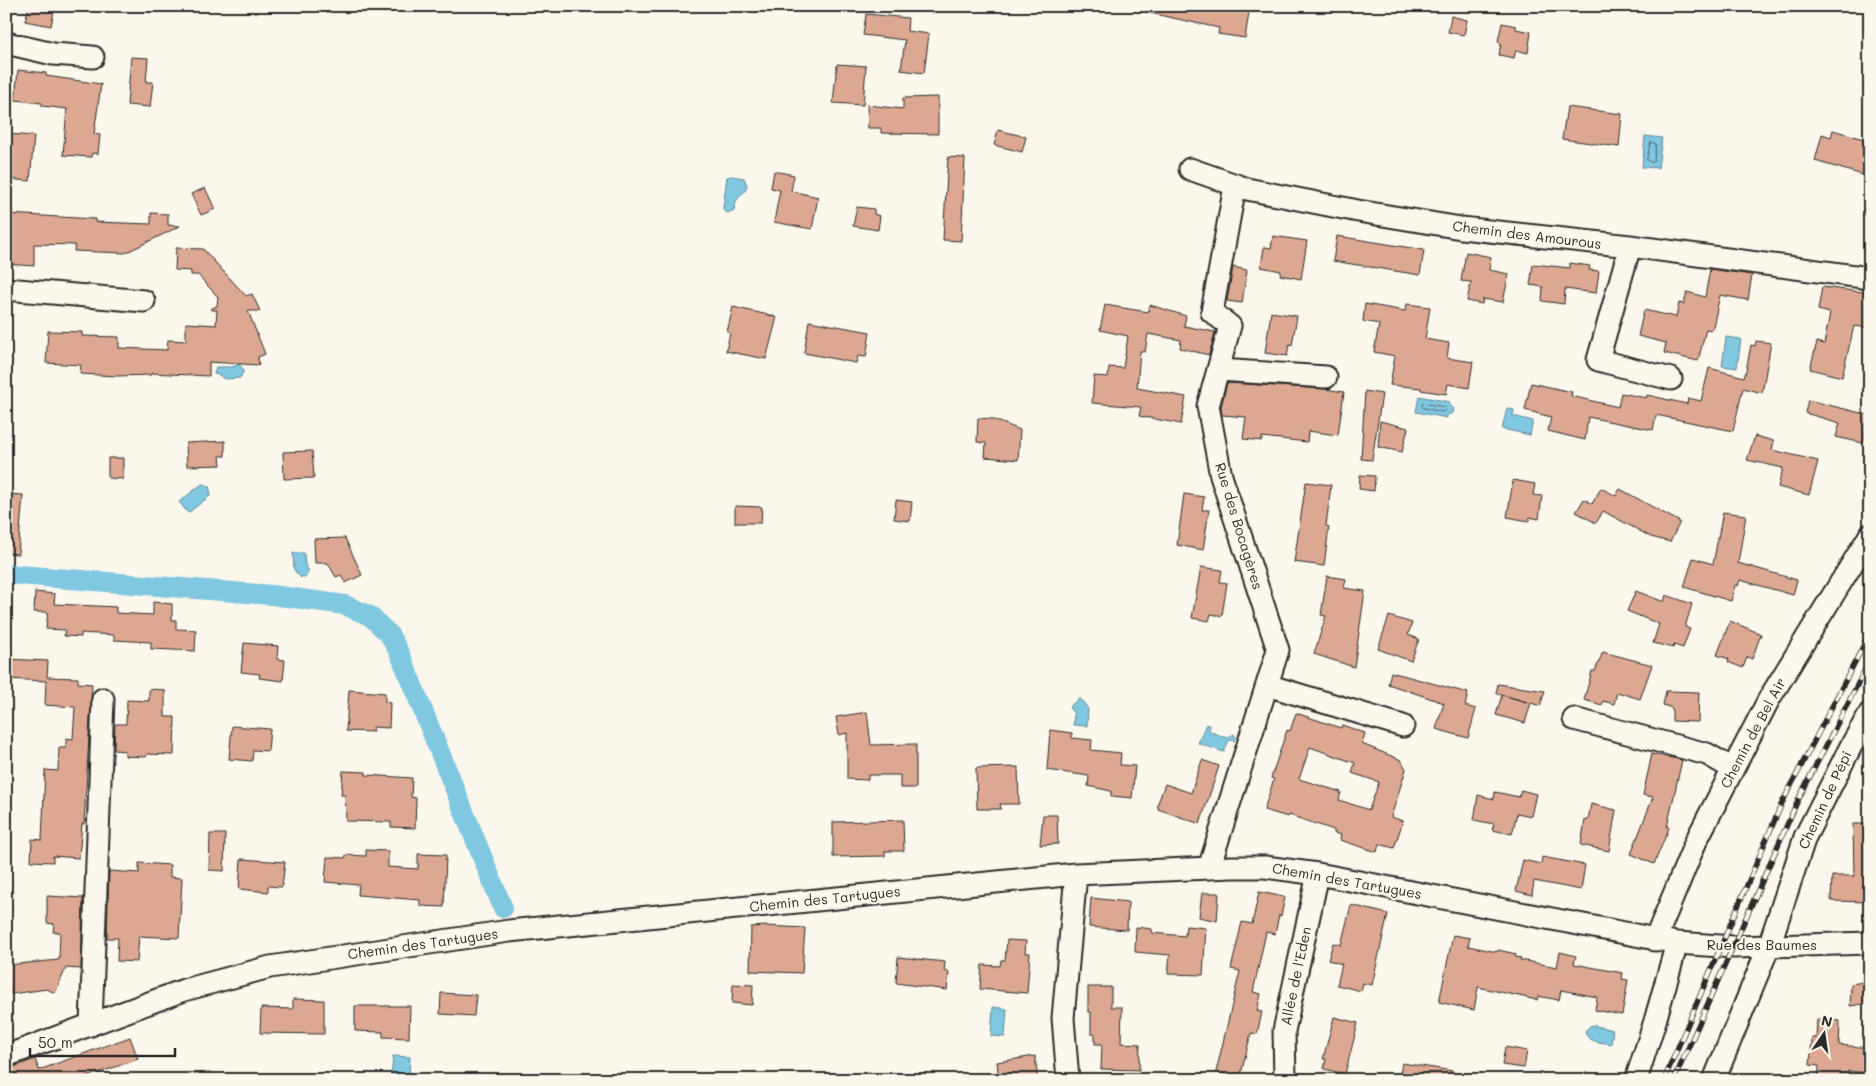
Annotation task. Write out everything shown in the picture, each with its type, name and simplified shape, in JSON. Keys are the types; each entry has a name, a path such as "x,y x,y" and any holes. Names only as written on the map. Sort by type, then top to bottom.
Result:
{"street":[{"path":"6,43 53,54 93,57"},
{"name":"Chemin des Amourous","path":"1190,169 1247,190 1460,228 1630,246 1870,278"},
{"name":"Rue des Bocagères","path":"1209,868 1278,650 1221,476 1208,406 1230,326 1212,312 1235,186"},
{"path":"1630,246 1598,360 1671,379"},
{"path":"6,290 144,301"},
{"path":"1219,370 1326,377"},
{"name":"Chemin de Bel Air","path":"1655,940 1696,841 1769,699 1870,535"},
{"path":"1268,685 1403,726"},
{"path":"91,1025 103,699"},
{"name":"Chemin de Pépi","path":"1714,1080 1769,946 1805,837 1851,746 1870,713"},
{"path":"1574,719 1707,754 1733,769"},
{"name":"Chemin des Tartugues","path":"6,1056 184,990 280,965 509,931 1076,874 1265,867 1318,874 1655,940"},
{"path":"1068,1080 1063,1018 1076,874"},
{"name":"Allée de l'Eden","path":"1285,1080 1284,1031 1318,874"},
{"name":"Rue des Baumes","path":"1655,940 1734,947 1870,943"},
{"path":"1636,1080 1677,943"}],"water":[{"path":"1645,136 1662,138 1658,168 1642,167"},
{"path":"727,177 744,178 747,185 738,198 734,210 727,213 723,210 723,207"},
{"path":"1726,337 1741,339 1737,368 1722,366"},
{"path":"239,364 244,370 240,378 224,379 214,374 216,367 232,367"},
{"path":"1419,396 1450,402 1449,405 1454,409 1453,413 1447,415 1447,418 1416,412"},
{"path":"1507,408 1514,410 1513,416 1533,421 1530,435 1502,429"},
{"path":"202,484 209,486 211,495 188,513 179,502"},
{"path":"293,553 304,553 305,565 309,571 305,578 303,576 301,578 294,570"},
{"path":"1080,698 1088,709 1087,726 1073,725 1074,714 1069,707"},
{"path":"1206,724 1210,726 1209,731 1227,738 1234,734 1236,738 1234,741 1229,740 1224,752 1198,743"},
{"path":"993,1007 1007,1009 1005,1037 991,1036"},
{"path":"1591,1025 1613,1030 1611,1044 1595,1041 1588,1037 1585,1031"},
{"path":"393,1056 410,1057 409,1080 391,1080"}],"building":[{"path":"29,6 55,6 51,26 25,21"},
{"path":"1151,6 1250,6 1245,38 1218,34 1219,28 1150,13"},
{"path":"866,14 908,18 907,31 929,34 924,73 901,70 905,40 863,35"},
{"path":"1451,16 1467,20 1464,35 1448,32"},
{"path":"1502,23 1516,26 1516,29 1531,32 1528,53 1516,50 1514,58 1499,55 1501,43 1498,41"},
{"path":"131,57 148,58 146,82 153,82 150,107 127,105"},
{"path":"837,64 866,66 863,105 833,103"},
{"path":"18,70 46,73 46,76 101,84 94,134 100,135 98,154 92,153 91,157 63,155 67,109 42,106 42,103 15,100"},
{"path":"938,97 938,134 881,133 881,128 868,128 867,105 903,109 903,98"},
{"path":"1567,107 1622,114 1619,147 1562,139"},
{"path":"998,130 1026,137 1022,152 994,145"},
{"path":"1833,130 1870,141 1870,177 1815,161 1822,134 1831,137"},
{"path":"8,134 34,136 30,181 6,179"},
{"path":"948,157 965,158 961,241 943,240"},
{"path":"774,171 794,175 791,191 818,197 812,229 774,222 780,190 771,188"},
{"path":"205,188 215,209 201,215 191,194"},
{"path":"857,207 874,209 874,214 880,216 878,230 853,226"},
{"path":"151,213 168,214 168,225 180,226 125,253 74,251 75,245 34,244 34,266 6,264 7,214 95,219 95,222 151,224"},
{"path":"1273,236 1307,241 1301,279 1280,275 1281,271 1261,267 1264,247 1271,248"},
{"path":"1337,236 1424,250 1420,275 1333,261"},
{"path":"176,248 203,249 246,296 252,294 260,311 248,311 265,354 258,357 259,365 209,362 209,376 151,373 151,375 117,376 80,374 81,365 46,363 48,331 82,332 82,336 119,337 119,348 167,350 168,340 186,341 186,323 216,325 217,310 210,309 217,306 218,297 198,275 191,275 191,271 175,270"},
{"path":"1466,252 1491,257 1489,270 1509,274 1503,302 1483,299 1482,304 1467,301 1471,282 1461,281"},
{"path":"1570,263 1590,266 1589,270 1599,271 1596,293 1565,289 1564,304 1542,301 1543,287 1530,285 1533,264 1570,268"},
{"path":"1233,267 1247,270 1242,303 1227,301"},
{"path":"1710,269 1752,275 1748,300 1720,295 1713,327 1711,330 1706,329 1698,361 1664,353 1666,343 1638,336 1644,310 1676,317 1679,303 1684,304 1687,292 1705,297"},
{"path":"1822,287 1870,293 1870,328 1854,326 1842,377 1810,369 1817,342 1824,344 1830,313 1818,310"},
{"path":"1365,304 1405,311 1407,304 1430,307 1425,339 1449,343 1447,358 1473,362 1469,388 1448,384 1446,394 1421,390 1421,388 1390,385 1395,356 1374,352 1379,324 1363,321"},
{"path":"1105,305 1148,312 1150,305 1186,316 1184,326 1215,332 1209,355 1180,348 1181,340 1148,334 1145,352 1140,351 1137,388 1186,397 1181,424 1139,416 1141,407 1092,403 1094,376 1108,377 1109,367 1123,368 1128,336 1100,330"},
{"path":"733,307 777,317 766,359 726,351 730,333 727,332"},
{"path":"1271,312 1297,316 1292,345 1289,344 1287,356 1265,353"},
{"path":"809,321 870,332 866,357 858,356 856,363 804,353"},
{"path":"1756,341 1771,343 1762,393 1743,388 1733,431 1656,415 1653,430 1588,417 1585,440 1548,431 1551,417 1525,410 1531,383 1572,392 1571,396 1618,407 1621,393 1646,398 1647,395 1687,404 1688,398 1701,401 1709,368 1744,377 1751,345 1755,346"},
{"path":"1227,383 1325,389 1344,392 1338,435 1308,431 1307,442 1262,437 1262,441 1243,439 1246,417 1222,415 1221,407"},
{"path":"1365,391 1382,394 1372,460 1361,459"},
{"path":"1808,400 1869,415 1863,443 1836,437 1840,423 1805,413"},
{"path":"978,418 992,419 1020,430 1018,460 985,457 986,443 977,442"},
{"path":"1380,421 1408,428 1402,452 1378,447"},
{"path":"1755,436 1774,441 1772,450 1818,461 1809,495 1778,487 1783,468 1747,460"},
{"path":"225,441 225,456 220,456 221,465 187,466 186,443"},
{"path":"312,451 314,478 284,479 283,452"},
{"path":"108,458 123,458 123,479 108,478"},
{"path":"1360,475 1375,476 1374,491 1359,489"},
{"path":"1513,480 1535,484 1533,495 1542,496 1539,519 1530,517 1529,521 1507,517"},
{"path":"1306,482 1331,485 1326,526 1329,527 1324,566 1294,562"},
{"path":"1601,488 1616,496 1620,489 1680,522 1670,542 1651,537 1603,511 1596,523 1576,512 1584,499 1592,504"},
{"path":"6,494 23,495 18,554 6,553"},
{"path":"1184,494 1204,497 1202,510 1209,510 1203,550 1177,545"},
{"path":"896,500 912,502 910,521 894,519"},
{"path":"735,506 762,507 761,523 735,523"},
{"path":"1723,512 1746,515 1738,563 1797,580 1793,595 1740,580 1738,586 1735,585 1731,601 1684,587 1693,558 1713,564"},
{"path":"345,538 362,575 345,583 341,575 336,577 328,563 315,563 314,539"},
{"path":"1201,567 1222,570 1220,582 1227,583 1222,616 1211,614 1209,621 1192,618"},
{"path":"1327,576 1346,579 1344,588 1365,591 1354,667 1314,654 1326,616 1321,615"},
{"path":"1636,591 1664,602 1666,595 1692,604 1685,627 1690,629 1683,648 1674,645 1673,648 1653,643 1659,624 1627,611"},
{"path":"35,592 55,594 54,604 116,607 116,613 153,615 153,602 172,604 172,620 176,620 176,629 196,630 195,651 151,649 151,642 114,640 114,635 81,633 81,637 64,636 65,630 46,629 48,612 34,612"},
{"path":"1389,616 1412,623 1408,635 1419,639 1411,661 1378,649"},
{"path":"1730,621 1761,634 1752,659 1747,657 1743,668 1728,662 1729,659 1717,655"},
{"path":"244,643 278,646 277,659 285,660 283,681 259,678 260,674 241,672"},
{"path":"1603,652 1652,665 1640,699 1617,692 1614,704 1603,701 1602,705 1584,700 1592,671 1595,671"},
{"path":"6,659 48,661 47,677 78,678 78,683 92,684 84,824 82,824 79,858 53,856 53,862 31,861 32,839 42,840 45,770 58,771 59,748 66,748 66,738 73,739 75,707 45,705 46,681 6,679"},
{"path":"1391,672 1468,693 1465,706 1476,709 1468,738 1436,729 1444,703 1388,684"},
{"path":"1498,684 1545,691 1540,706 1531,703 1525,723 1496,715 1502,695 1527,702 1496,693"},
{"path":"149,689 165,690 165,717 175,717 174,755 147,754 146,757 125,756 125,751 114,750 115,724 126,724 127,700 149,701"},
{"path":"349,690 385,693 385,702 390,703 389,728 373,727 373,732 346,731"},
{"path":"1666,691 1699,692 1698,722 1672,721 1672,708 1663,705"},
{"path":"867,712 871,745 916,744 916,788 900,788 900,775 868,775 868,780 847,779 847,733 839,735 836,717"},
{"path":"1296,713 1341,728 1342,725 1365,733 1362,744 1401,760 1406,769 1391,817 1403,821 1394,848 1379,844 1377,852 1340,840 1341,835 1334,833 1334,830 1289,815 1288,817 1264,810 1274,779 1271,778 1287,730 1290,731","holes":["1310,747 1355,763 1352,773 1379,782 1369,810 1339,800 1341,792 1299,779"]},
{"path":"232,726 270,729 268,751 253,750 252,761 229,759"},
{"path":"1050,730 1072,733 1072,738 1092,740 1091,750 1121,753 1120,765 1135,766 1132,798 1111,796 1111,791 1088,786 1089,776 1047,770"},
{"path":"1652,754 1682,760 1667,827 1669,828 1654,864 1631,854 1653,797 1643,795"},
{"path":"1202,760 1219,766 1200,824 1158,809 1158,803 1165,784 1191,793"},
{"path":"1018,767 1019,804 1000,804 1001,809 977,809 976,768"},
{"path":"343,771 366,772 366,775 412,778 411,797 416,798 415,828 391,827 391,822 346,821 345,795 341,795"},
{"path":"1521,790 1536,794 1531,816 1517,813 1512,834 1492,830 1494,824 1474,820 1478,795 1494,799 1495,792 1519,797"},
{"path":"1591,804 1616,810 1609,851 1581,845 1585,820 1588,820"},
{"path":"1043,815 1057,815 1058,844 1040,845"},
{"path":"903,820 904,851 885,851 885,856 833,857 833,822"},
{"path":"1853,824 1870,824 1870,902 1831,901 1832,876 1854,876"},
{"path":"210,834 225,834 224,871 209,870"},
{"path":"366,850 388,851 388,867 418,869 418,854 446,855 444,907 420,906 420,900 358,895 359,885 325,882 327,857 345,858 346,855 366,856"},
{"path":"1542,857 1585,865 1581,890 1534,881 1532,895 1516,891 1523,860 1541,864"},
{"path":"241,859 285,862 282,887 268,886 268,892 239,889"},
{"path":"139,863 170,865 170,877 182,878 179,938 139,936 137,962 117,961 118,938 107,938 109,871 139,873"},
{"path":"1259,892 1285,897 1275,934 1266,932 1253,992 1261,994 1257,1011 1262,1012 1257,1034 1251,1033 1240,1078 1216,1072 1240,971 1231,969 1242,922 1252,924"},
{"path":"1202,893 1219,893 1217,921 1199,917"},
{"path":"47,896 83,898 81,969 66,968 55,993 47,989 11,994 7,965 59,960 60,932 53,932 54,924 47,923"},
{"path":"1091,898 1128,902 1127,930 1089,927"},
{"path":"1351,905 1388,914 1372,985 1363,983 1361,991 1337,985 1342,964 1328,960 1333,943 1341,945"},
{"path":"1186,926 1206,928 1203,975 1168,974 1170,955 1135,952 1136,927 1152,929 1152,933 1185,936"},
{"path":"751,927 805,928 802,973 750,971"},
{"path":"1453,935 1470,938 1468,946 1516,954 1515,957 1521,958 1520,960 1557,967 1560,952 1576,956 1574,964 1623,973 1622,979 1628,980 1622,1015 1595,1010 1597,997 1561,990 1559,1000 1538,996 1537,1000 1478,987 1474,1010 1439,1002"},
{"path":"1007,940 1026,941 1025,953 1030,953 1027,993 980,989 982,965 1000,966 1001,960 1005,960"},
{"path":"898,957 945,962 944,971 949,972 947,990 896,983"},
{"path":"1870,981 1870,1003 1850,1006 1851,984"},
{"path":"733,984 753,985 752,1005 732,1003"},
{"path":"1088,987 1111,987 1111,1007 1122,1007 1121,1043 1140,1044 1139,1070 1101,1069 1102,1044 1095,1044 1095,1034 1091,1034 1091,1012 1088,1012"},
{"path":"441,993 476,995 474,1016 440,1014"},
{"path":"293,999 324,1000 324,1034 260,1033 261,1008 293,1009"},
{"path":"355,1006 410,1006 409,1038 383,1037 383,1032 355,1031"},
{"path":"1334,1017 1358,1023 1345,1074 1324,1069 1326,1059 1323,1059"},
{"path":"1817,1019 1840,1021 1839,1045 1870,1048 1870,1073 1848,1071 1848,1074 1840,1074 1840,1080 1818,1080 1819,1066 1810,1065 1812,1038 1816,1038"},
{"path":"130,1037 138,1059 78,1080 6,1080 6,1070 35,1059 39,1070"},
{"path":"1505,1047 1527,1051 1524,1068 1502,1065"},
{"path":"1035,1056 1038,1080 999,1080 997,1062"},
{"path":"1402,1063 1453,1071 1452,1080 1399,1080"}],"waterway":[{"path":"6,574 272,595 345,605 370,616 389,634 400,654 503,908"}],"railway":[{"path":"1664,1080 1782,803 1870,633"},
{"path":"1674,1080 1798,800 1870,660"}]}
